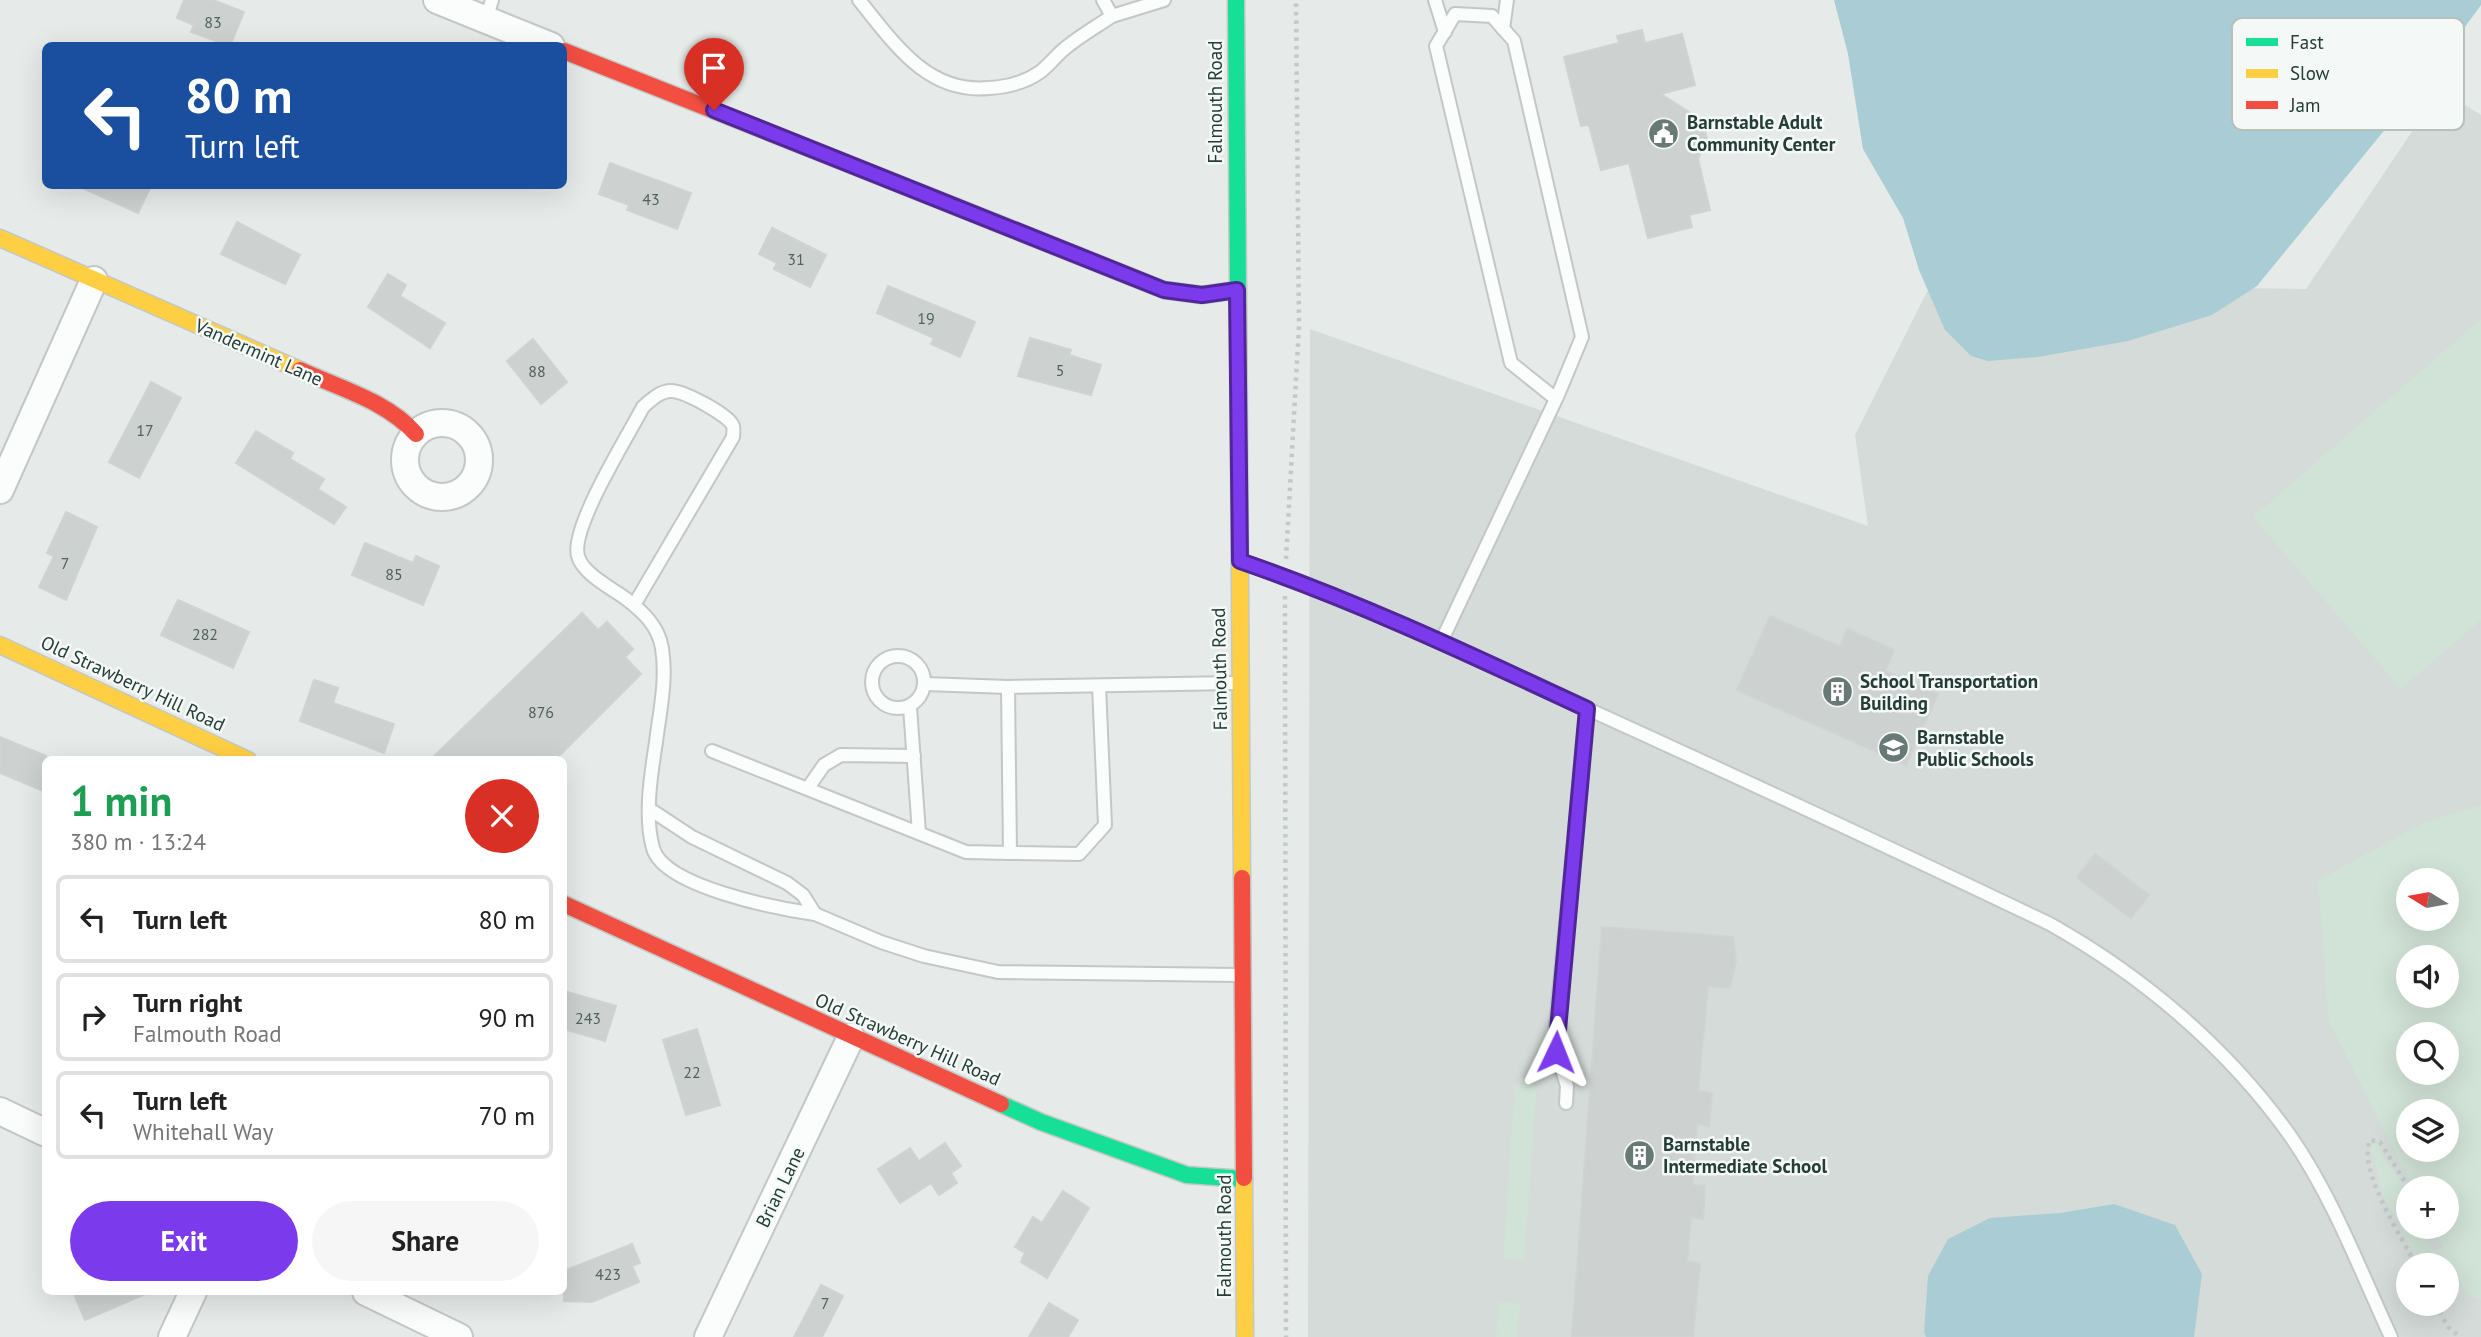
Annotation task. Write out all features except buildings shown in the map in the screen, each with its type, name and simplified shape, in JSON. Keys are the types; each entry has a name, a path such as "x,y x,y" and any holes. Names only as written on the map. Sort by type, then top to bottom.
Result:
{"street":[{"path":"437,0 489,10 544,42"},
{"name":"Falmouth Road","path":"1236,0 1245,1337"},
{"path":"567,52 1164,290 1202,295 1237,290"},
{"name":"Vandermint Lane","path":"0,238 383,407 402,418 416,434"},
{"path":"0,490 94,280"},
{"name":"Old Strawberry Hill Road","path":"0,645 239,756"},
{"name":"Old Strawberry Hill Road","path":"567,905 1041,1122 1187,1175 1244,1179"},
{"name":"Brian Lane","path":"708,1337 852,1037"},
{"path":"0,1111 42,1131"},
{"path":"172,1337 192,1295"},
{"path":"372,1295 459,1337"}],"lane":[{"path":"859,0 905,56 930,77 958,87 970,88 1006,87 1038,74 1064,49 1112,16 1164,0"},
{"path":"1103,0 1112,16"},
{"path":"1435,0 1445,32"},
{"path":"1503,29 1507,0"},
{"path":"1441,642 1556,399 1581,337 1514,41 1492,16 1455,14 1436,46 1511,363 1556,399"},
{"path":"634,605 733,437 734,427 728,418 689,396 670,391 654,396 643,407 592,502 577,540 578,557 584,567 634,605 646,614 662,656 664,693 653,768 651,810 653,850 660,862 698,884 765,906 815,914 902,949 998,972 1243,975"},
{"path":"1240,561 1286,577 1441,642 2050,924 2131,975 2219,1052 2291,1137 2332,1210 2391,1337"},
{"path":"889,657 907,657 920,668 925,684 918,700 910,707 894,709 879,701 872,685 876,668 889,657"},
{"path":"925,684 1008,687 1239,683"},
{"path":"712,751 966,852 1079,854 1105,825 1099,686"},
{"path":"1008,687 1010,853"},
{"path":"910,707 919,833"},
{"path":"1566,1103 1567,1086 1554,1044 1587,709"},
{"path":"807,788 824,765 841,755 914,756"},
{"path":"651,810 692,837 787,883 803,895 815,914"}],"path":[{"path":"1286,1337 1286,577 1299,326 1296,0"},
{"path":"2396,1227 2377,1190 2367,1147 2370,1140 2380,1142 2401,1176"},
{"path":"2443,1316 2448,1326 2460,1337"}],"shaded area":[{"name":"Barnstable Public Schools","path":"2464,105 2481,115 2481,1337 1308,1337 1310,329 1868,526 1855,435 1931,284 2306,289 2413,130 2464,130"}],"green space":[{"path":"2481,319 2481,620 2401,689 2253,517"},
{"path":"2481,805 2481,1300 2467,1295 2459,1279 2459,1253 2414,1253 2406,1239 2427,1239 2434,1252 2443,1248 2438,1239 2459,1239 2459,1176 2407,1176 2400,1162 2459,1162 2459,1099 2396,1099 2396,1154 2329,1022 2318,880 2426,822"},
{"path":"1515,1084 1537,1086 1524,1260 1503,1259"},
{"path":"2374,1142 2397,1176 2396,1219 2381,1191 2371,1146"},
{"path":"1499,1302 1520,1304 1517,1337 1496,1337"}],"water":[{"path":"1834,0 2481,0 2481,5 2464,28 2464,18 2232,18 2232,130 2385,130 2257,286 2212,315 2128,341 2038,357 1988,361 1971,356 1945,330 1919,270 1903,218 1863,149 1848,54"},
{"path":"2114,1204 2175,1225 2202,1274 2194,1337 1926,1337 1924,1332 1928,1276 1948,1239 1990,1218 2060,1213"}],"traffic: fast":[{"path":"1236,0 1238,294"},
{"path":"889,180 1164,290 1202,295 1237,290"},
{"path":"1001,1104 1041,1122 1187,1175 1244,1179"}],"traffic: slow":[{"path":"0,238 300,370"},
{"path":"1238,294 1242,878"},
{"path":"0,645 239,756"},
{"path":"1244,1178 1245,1337"}],"traffic: jam":[{"path":"567,52 889,180"},
{"path":"300,370 377,404 416,434"},
{"path":"1242,878 1244,1178"},
{"path":"567,905 1001,1104"}],"place":[{"name":"Barnstable Adult Community Center","path":"1664,133"},
{"name":"School Transportation Building","path":"1837,692"},
{"name":"Barnstable Public Schools","path":"1894,748"},
{"name":"Barnstable Intermediate School","path":"1640,1155"}],"route":[{"path":"714,110 1164,290 1202,295 1237,290 1240,561 1289,578 1441,642 1587,709 1554,1044 1556,1052"}]}
